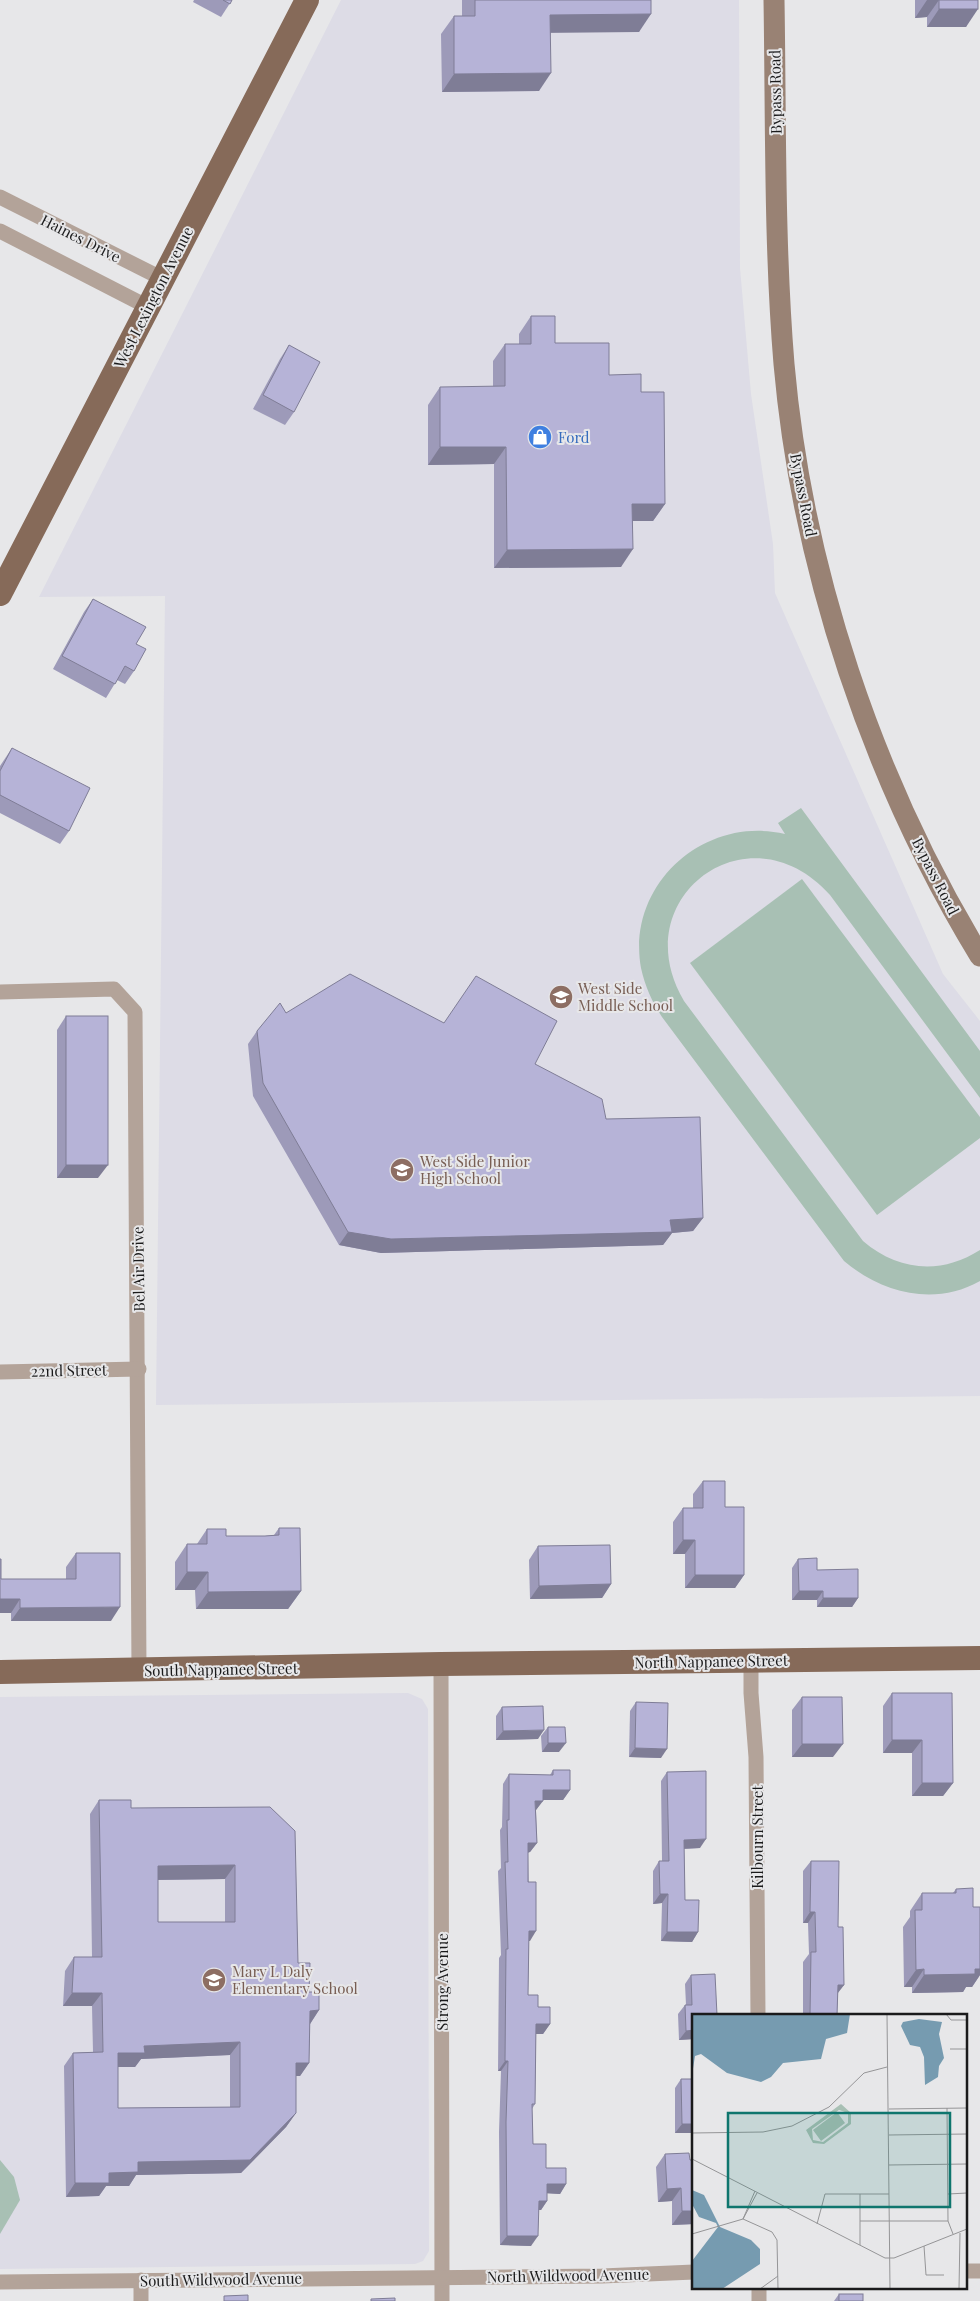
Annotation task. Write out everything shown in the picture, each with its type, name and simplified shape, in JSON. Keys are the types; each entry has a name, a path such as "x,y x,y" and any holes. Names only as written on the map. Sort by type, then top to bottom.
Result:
{"main road":[{"name":"West Lexington Avenue","path":"0,594 308,0"},
{"name":"Bypass Road","path":"774,0 777,206 782,329 792,428 814,549 830,610 867,725 908,822 952,910 980,956"},
{"name":"North Nappanee Street","path":"442,1664 980,1658"},
{"name":"South Nappanee Street","path":"0,1672 139,1671 442,1664"}],"street":[{"name":"Haines Drive","path":"0,197 162,279"},
{"name":"Haines Drive","path":"0,231 148,307"},
{"name":"Bel Air Drive","path":"0,992 114,989 135,1012 139,1369 139,1671"},
{"name":"22nd Street","path":"0,1372 139,1369"},
{"name":"Kilbourn Street","path":"751,1660 756,1757 758,2014"},
{"name":"Strong Avenue","path":"442,1664 442,2301"},
{"name":"North Wildwood Avenue","path":"442,2276 602,2276 692,2272"},
{"name":"South Wildwood Avenue","path":"0,2282 442,2276"},
{"path":"141,2280 141,2301"},
{"path":"759,2288 759,2301"}],"shaded area":[{"name":"West Side Middle School","path":"341,0 739,0 740,268 751,394 773,544 775,593 943,974 980,1021 980,1396 156,1405 165,596 39,597"},
{"name":"Mary L Daly Elementary School","path":"408,1693 422,1699 428,1709 429,2251 423,2261 415,2264 0,2269 0,1697"}],"green space":[{"path":"801,808 980,1051 980,1098 830,895 798,869 764,859 732,861 704,875 682,898 670,928 669,963 684,1001 863,1241 891,1259 905,1264 920,1266 950,1263 980,1250 980,1281 963,1289 927,1295 909,1293 875,1281 844,1261 662,1017 652,1000 645,981 641,968 640,938 646,909 659,884 677,863 700,846 726,835 755,831 785,834 778,823"},
{"path":"802,879 980,1117 980,1138 877,1215 690,963"},
{"path":"0,2160 14,2177 20,2200 0,2234"}],"building":[{"path":"223,0 232,0 230,4"},
{"path":"475,0 651,0 651,14 550,15 551,73 454,74 454,16 475,16"},
{"path":"939,0 978,0 978,9 939,9"},
{"name":"Ford","path":"531,316 555,316 555,343 609,343 609,375 641,374 641,392 664,392 665,504 632,504 633,549 507,550 506,447 440,447 440,387 505,386 505,344 531,344"},
{"path":"289,345 320,362 294,412 263,395"},
{"path":"93,599 146,627 136,644 146,649 134,671 125,666 115,684 62,656"},
{"path":"12,748 90,788 69,831 0,795 0,771"},
{"path":"350,974 444,1023 476,976 557,1021 535,1064 602,1099 606,1119 700,1117 703,1218 670,1220 672,1232 391,1239 348,1232 263,1083 257,1031 280,1003 286,1013"},
{"path":"66,1016 108,1016 108,1165 66,1165"},
{"path":"703,1481 725,1481 725,1507 744,1507 744,1575 695,1575 695,1540 683,1540 683,1508 703,1508"},
{"path":"279,1528 300,1528 301,1591 208,1592 208,1572 187,1572 187,1544 207,1544 207,1529 226,1529 226,1536 265,1536 279,1535"},
{"path":"610,1545 611,1584 539,1586 538,1546"},
{"path":"76,1553 120,1553 120,1607 20,1608 20,1599 0,1599 0,1559 1,1579 76,1579"},
{"path":"817,1558 817,1570 858,1569 858,1598 823,1598 823,1591 799,1591 798,1559"},
{"path":"892,1693 952,1693 953,1783 922,1783 922,1740 892,1740"},
{"path":"802,1697 842,1697 843,1744 802,1744"},
{"path":"636,1702 668,1703 667,1749 635,1748"},
{"path":"543,1706 544,1730 503,1731 502,1707"},
{"path":"548,1727 565,1727 566,1743 548,1743"},
{"path":"553,1770 570,1770 570,1790 543,1790 543,1801 535,1801 537,1843 528,1843 528,1882 536,1882 536,1931 529,1931 528,1995 538,1995 538,2007 550,2007 550,2024 536,2024 535,2104 532,2104 533,2144 546,2144 546,2168 566,2168 566,2184 547,2184 547,2201 539,2201 538,2236 507,2236 506,2122 508,2061 505,2061 506,1949 508,1949 505,1862 508,1862 509,1774 553,1775"},
{"path":"706,1771 706,1839 684,1840 685,1900 699,1900 698,1932 667,1932 668,1894 660,1894 659,1861 669,1861 667,1772"},
{"path":"99,1800 131,1800 131,1808 270,1807 295,1831 298,1963 310,1963 309,1992 319,1992 319,2010 310,2011 309,2063 296,2063 296,2113 250,2160 138,2162 138,2172 109,2173 109,2183 75,2183 73,2053 103,2052 102,1993 72,1993 74,1957 102,1957","holes":["235,1865 235,1922 158,1922 158,1866","240,2042 240,2107 118,2108 118,2053 145,2053 144,2046"]},
{"path":"811,1861 839,1861 838,1927 843,1927 844,1985 838,1985 837,2014 810,2014 811,1952 816,1952 815,1912 810,1912"},
{"path":"973,1888 973,1907 980,1907 980,1969 975,1969 975,1974 924,1975 924,1969 916,1970 915,1910 922,1910 922,1893 956,1893 956,1889"},
{"path":"715,1974 717,2014 692,2014 692,2030 686,2031 685,2005 692,2005 691,1975"},
{"path":"681,2079 692,2079 692,2124 682,2124"},
{"path":"689,2153 690,2160 692,2160 692,2211 682,2211 681,2188 667,2189 665,2154"},
{"path":"839,2294 863,2294 863,2301 839,2301"},
{"path":"248,2295 248,2301 224,2301 224,2296"},
{"path":"395,2298 395,2301 371,2301 371,2299"}],"place":[{"name":"Ford","path":"540,437"},
{"name":"West Side Middle School","path":"561,997"},
{"name":"West Side Junior High School","path":"402,1170"},
{"name":"Mary L Daly Elementary School","path":"214,1980"}]}
